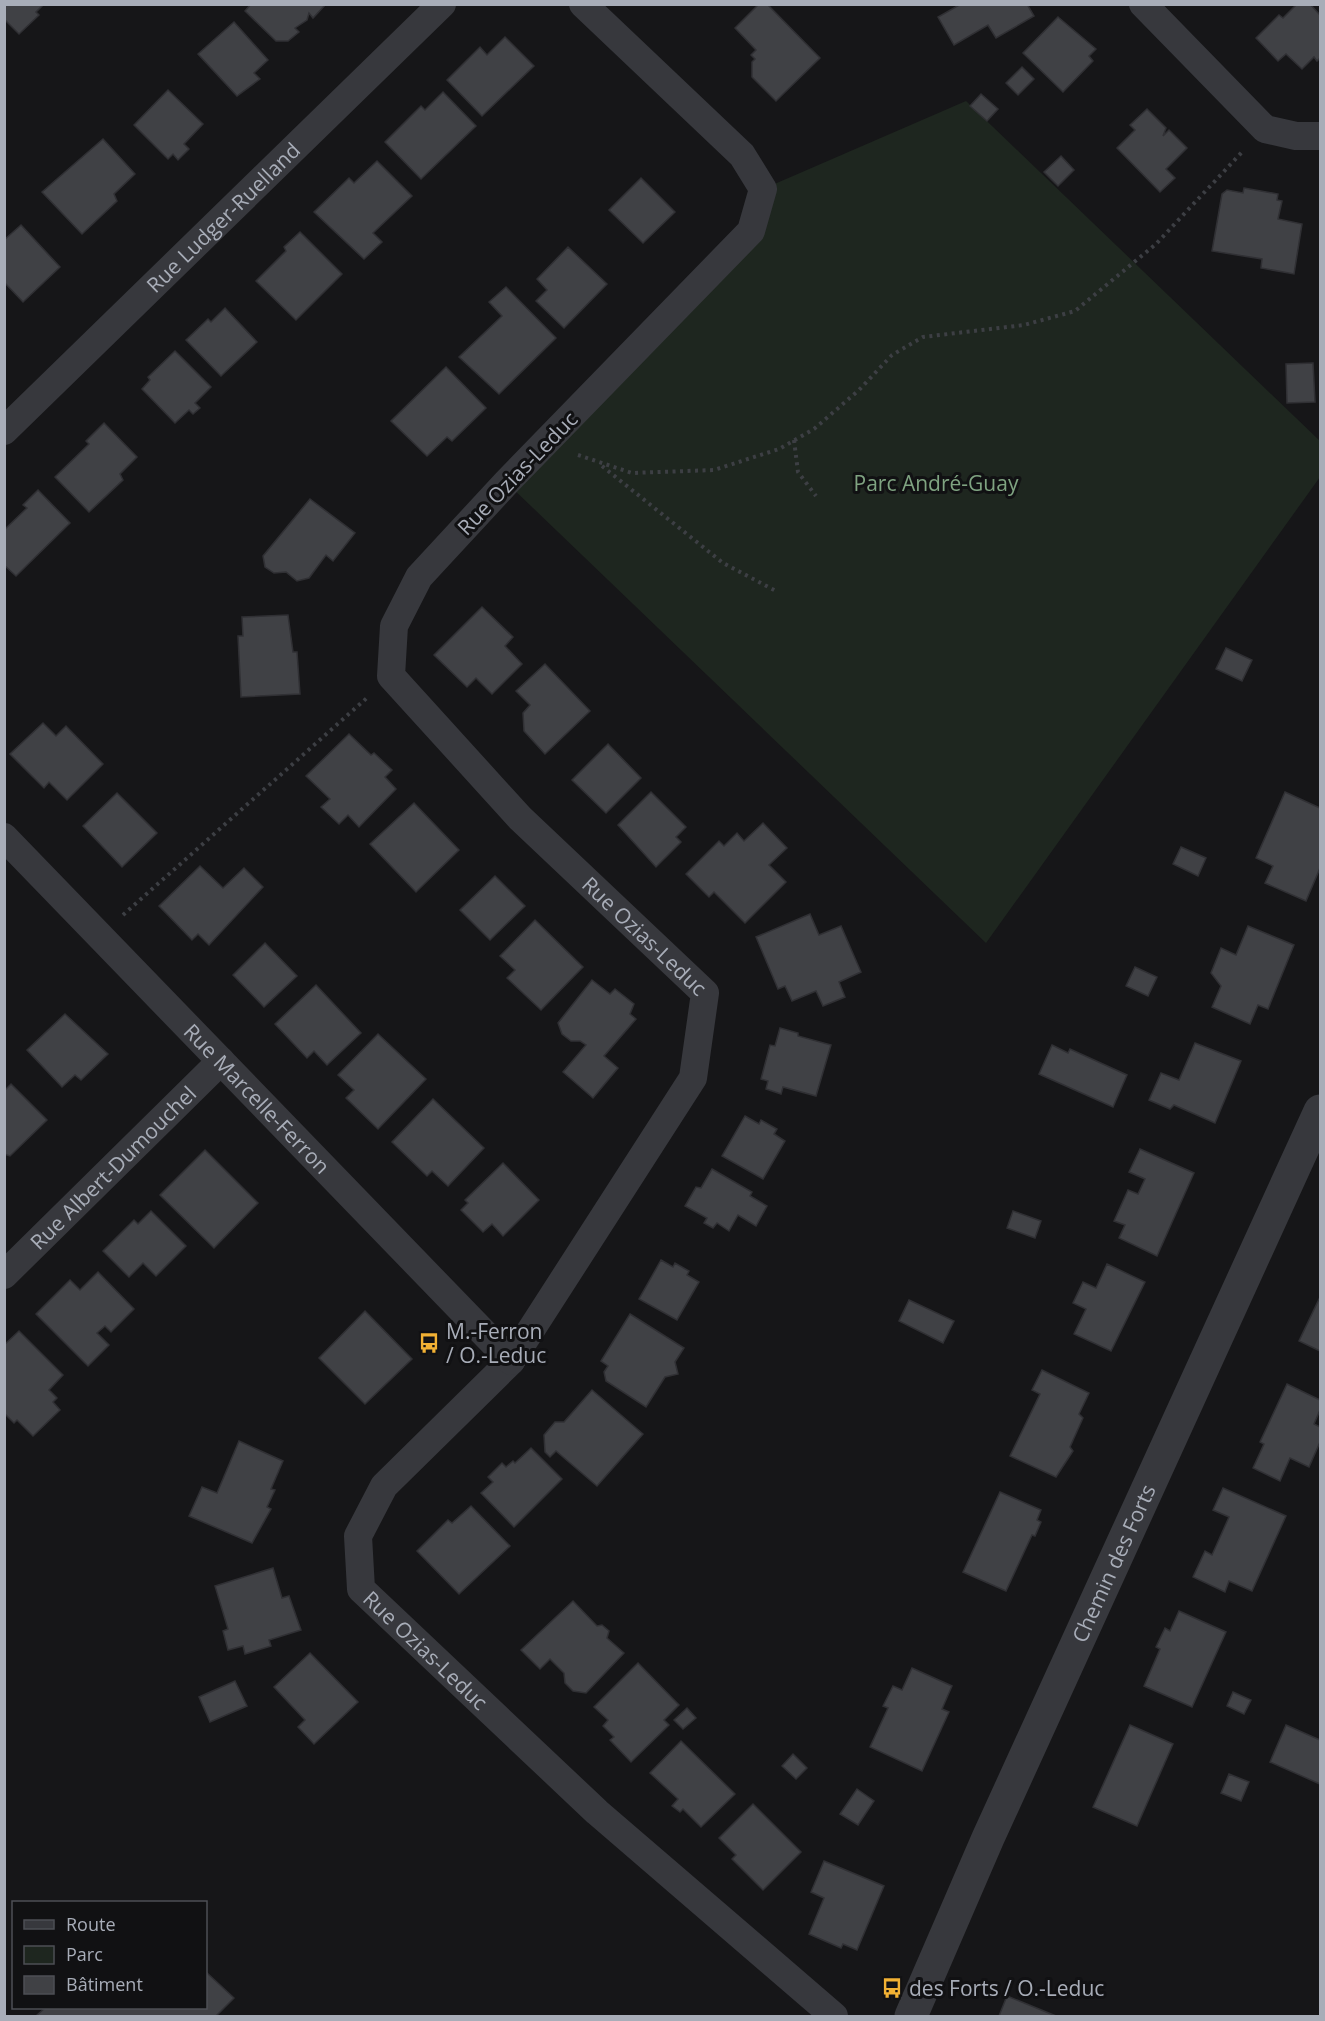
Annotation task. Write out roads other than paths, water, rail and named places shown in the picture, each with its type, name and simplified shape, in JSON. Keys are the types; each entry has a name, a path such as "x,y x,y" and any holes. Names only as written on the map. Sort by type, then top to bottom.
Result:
{"street":[{"name":"Rue Ludger-Ruelland","path":"4,430 442,4"},
{"name":"Rue Ozias-Leduc","path":"583,4 742,155 763,189 751,231 547,441 419,577 394,626 391,676 520,818 705,993 693,1078 512,1361 384,1486 358,1536 361,1589 597,1812 834,2016"},
{"path":"1143,4 1265,129 1296,136 1320,136"},
{"name":"Rue Marcelle-Ferron","path":"4,837 512,1361"},
{"name":"Rue Albert-Dumouchel","path":"4,1275 221,1061"},
{"name":"Chemin des Forts","path":"911,2016 988,1838 1320,1111"}],"place":[{"name":"M.-Ferron / O.-Leduc","path":"429,1343"},
{"name":"des Forts / O.-Leduc","path":"892,1988"}],"park label":[{"name":"Parc André-Guay","path":"936,483"}]}
